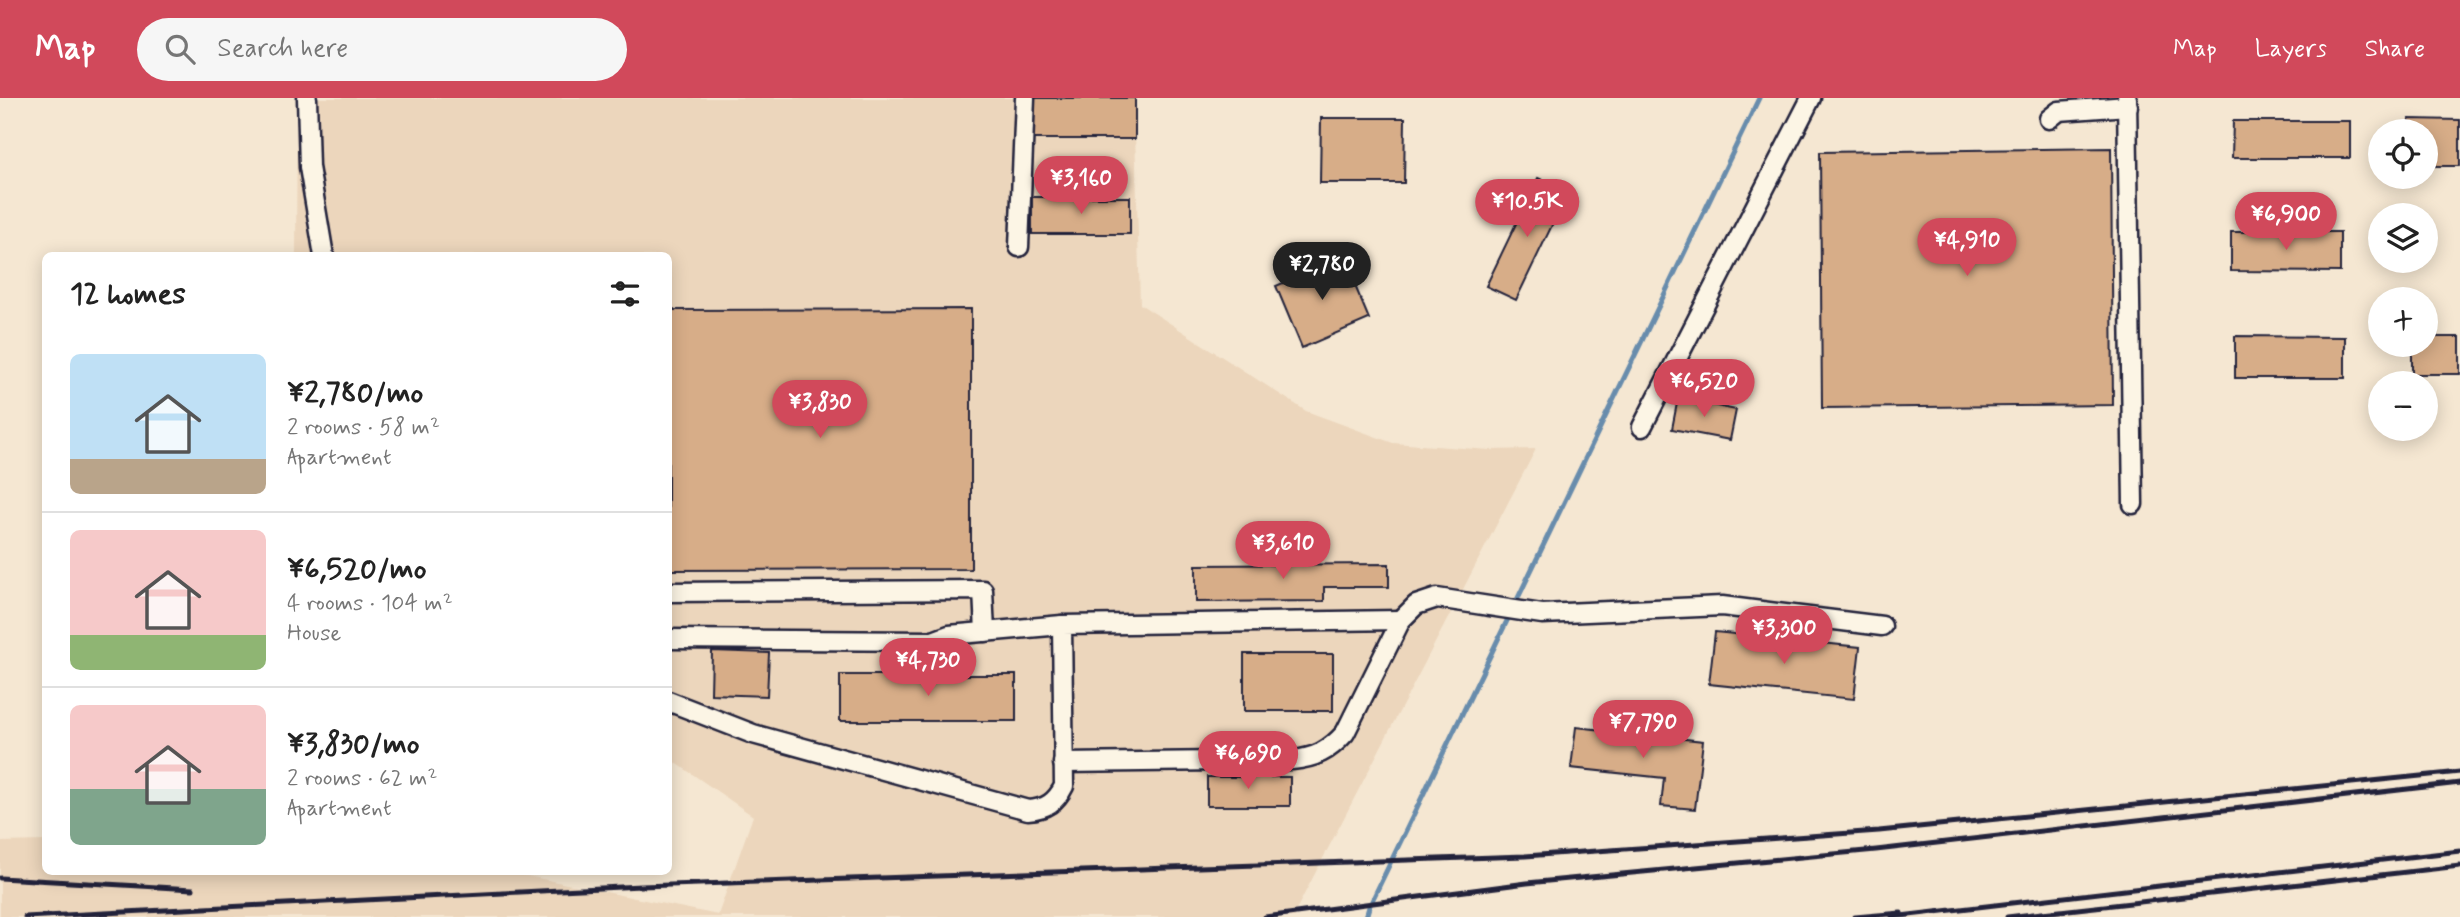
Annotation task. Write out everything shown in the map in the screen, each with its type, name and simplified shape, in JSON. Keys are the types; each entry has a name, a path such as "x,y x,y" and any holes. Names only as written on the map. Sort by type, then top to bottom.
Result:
{"street":[{"path":"307,98 309,167 323,252"},
{"path":"1019,247 1025,98"},
{"path":"1642,427 1811,98"},
{"path":"2049,119 2059,111 2127,102 2133,504"},
{"path":"672,592 983,590 985,632"},
{"path":"1063,763 1292,760 1322,754 1335,745 1345,733 1401,620 1416,604 1437,598 1542,614 1722,606 1882,626"},
{"path":"672,639 933,641 949,635 1062,625 1401,620"},
{"path":"672,703 752,734 1028,810 1040,809 1059,796 1064,786 1062,625"}],"shaded area":[{"path":"297,98 1134,98 1140,304 1306,411 1393,443 1490,450 1536,449 1295,912 1295,917 0,917 0,842 42,841 42,875 523,875 718,915 753,816 672,760 672,252 296,252"}],"building":[{"path":"1030,98 1135,98 1135,139 1030,139"},
{"path":"1321,118 1405,118 1404,183 1320,183"},
{"path":"2438,120 2460,120 2460,166 2438,166"},
{"path":"2233,121 2350,121 2350,158 2232,158"},
{"path":"2111,148 2113,405 1822,408 1820,152"},
{"path":"1538,178 1568,192 1516,300 1486,286"},
{"path":"1032,197 1130,197 1130,234 1032,234"},
{"path":"2231,232 2340,232 2340,272 2231,271"},
{"path":"1343,257 1369,319 1302,348 1276,286"},
{"path":"971,309 971,569 672,570 672,310"},
{"path":"2235,336 2345,337 2345,378 2235,378"},
{"path":"2438,337 2460,337 2460,374 2412,371 2412,357 2438,357"},
{"path":"1678,398 1736,410 1730,440 1672,429"},
{"path":"1389,564 1389,587 1324,587 1324,601 1196,602 1196,565"},
{"path":"1715,632 1860,647 1854,699 1709,684"},
{"path":"712,651 769,653 767,696 711,694"},
{"path":"1244,654 1333,654 1333,711 1244,711"},
{"path":"840,675 1016,675 1016,721 840,721"},
{"path":"1576,727 1703,741 1695,809 1661,806 1664,778 1571,768"},
{"path":"1207,777 1290,777 1290,806 1207,806"}],"waterway":[{"path":"1366,917 1759,98"}],"railway":[{"path":"25,917 641,886 1525,856 1879,831 2460,772"},
{"path":"1265,917 1527,883 1876,850 2460,783"},
{"path":"1892,917 2460,851"},
{"path":"2007,917 2460,866"},
{"path":"0,878 193,889"},
{"path":"1855,917 1901,913"}]}
